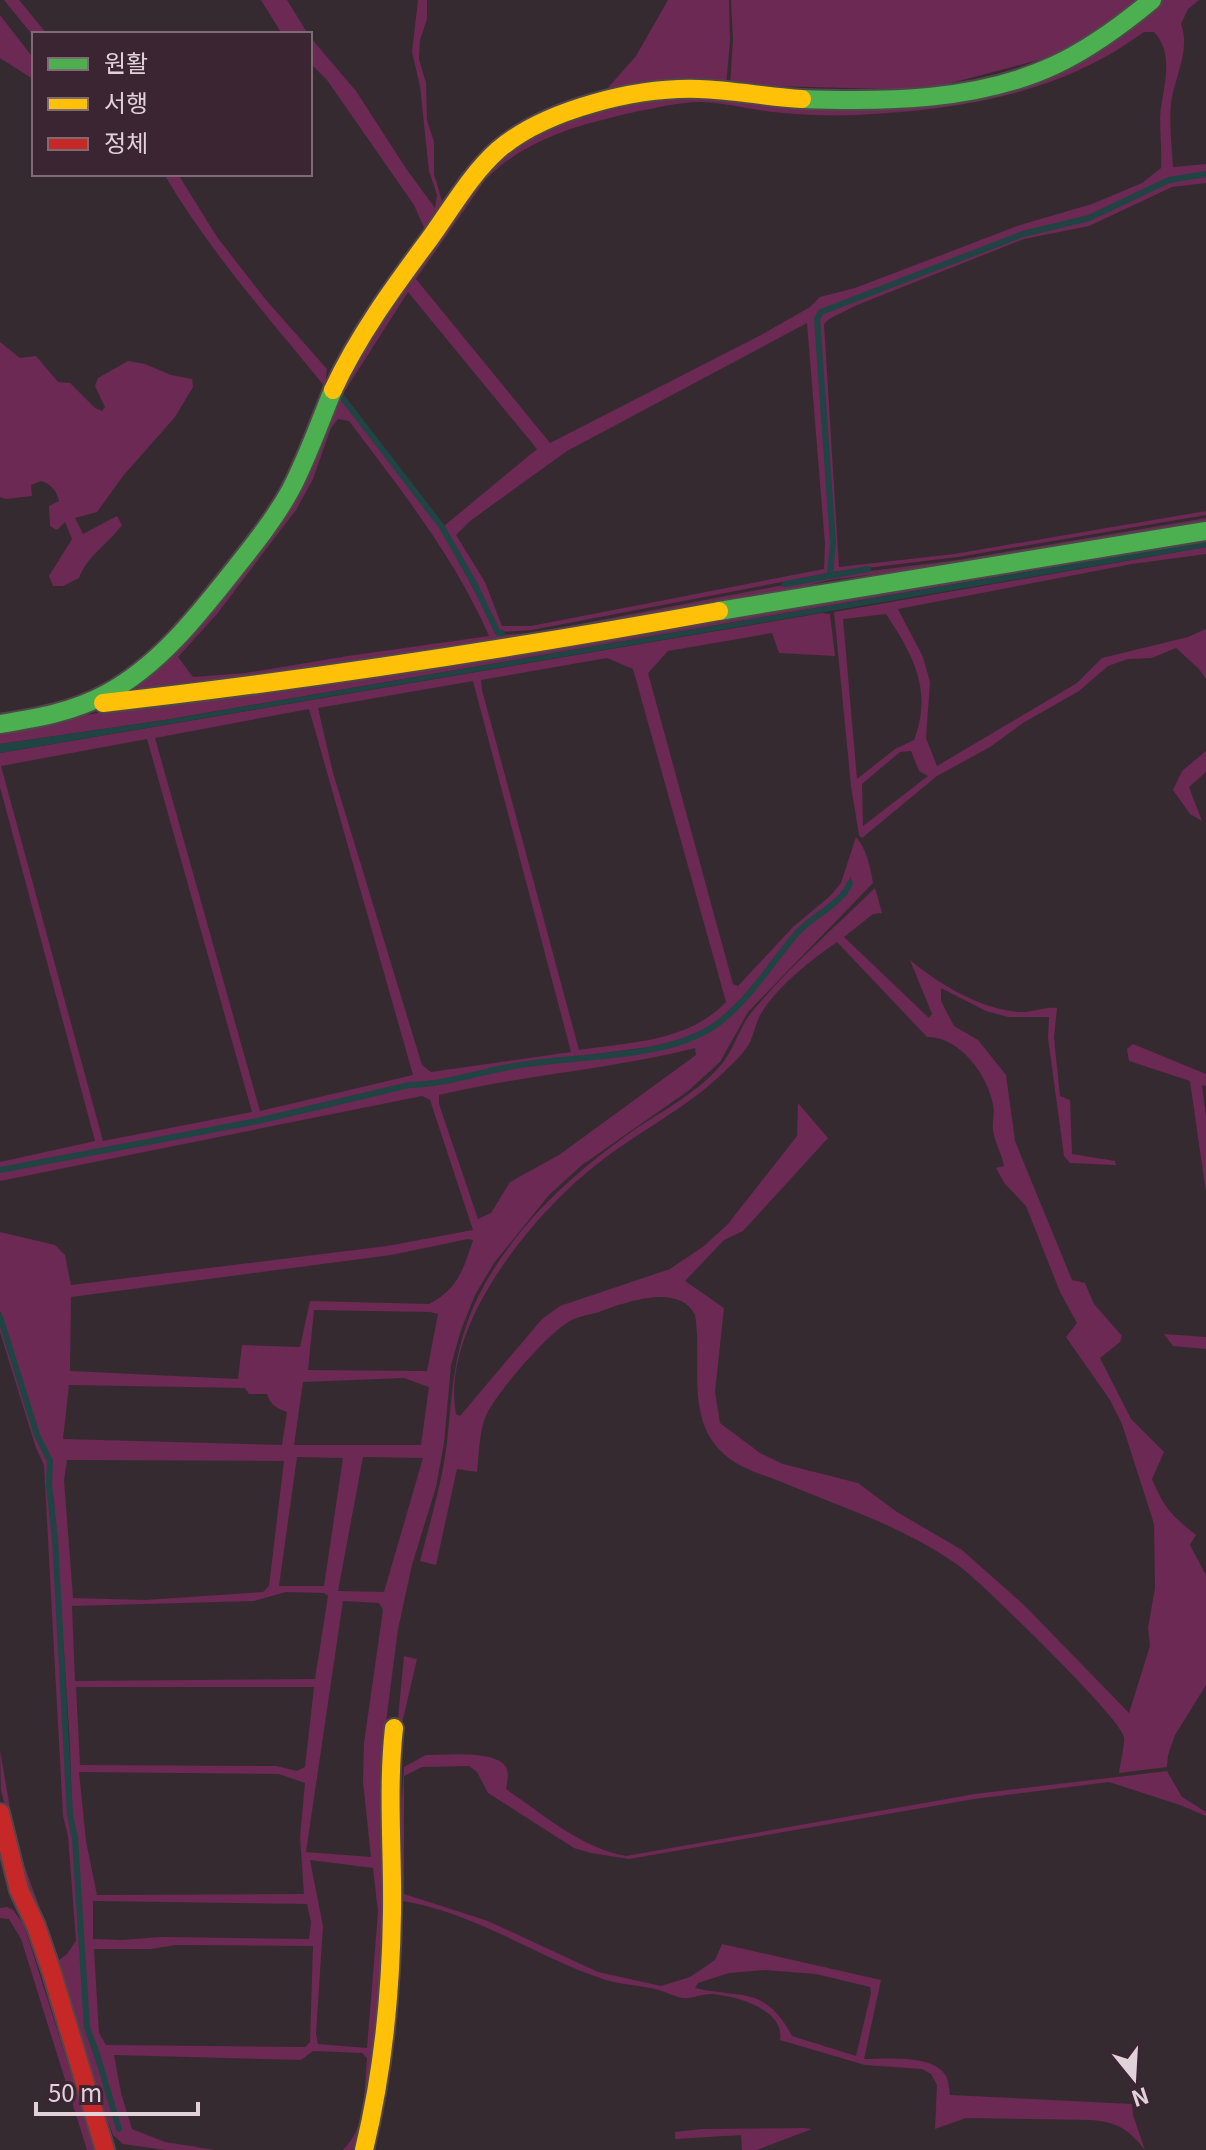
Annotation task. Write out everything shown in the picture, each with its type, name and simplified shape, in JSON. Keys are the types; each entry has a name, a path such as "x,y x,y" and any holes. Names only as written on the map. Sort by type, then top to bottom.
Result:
{"street":[{"path":"89,704 139,675 161,654 202,612 267,526 290,492 352,352 473,178 505,144 531,129 576,111 629,96 665,91 694,89 800,99 903,98 943,95 1017,80 1047,70 1093,47 1152,0"},
{"path":"0,724 54,715 89,704 235,688 612,630 827,591 1206,531"},
{"path":"364,2150 373,2119 388,1973 392,1913 388,1800 394,1728"},
{"path":"0,1813 19,1890 36,1926 52,1973 105,2150"}],"shaded area":[{"path":"4,0 19,0 45,32 32,32 32,35"},
{"path":"261,0 287,0 307,32 281,32"},
{"path":"418,0 427,0 427,19 420,40 419,59 426,83 427,120 434,142 434,174 442,201 426,232 414,205 327,80 312,65 312,39 356,91 435,208 437,195 429,171 420,86 412,52"},
{"path":"668,0 729,0 730,42 726,85 607,89 636,56"},
{"path":"731,0 1142,0 1077,50 924,90 730,85 733,40"},
{"path":"1163,0 1199,0 1188,9 1181,24 1184,44 1171,104 1170,128 1173,167 1206,164 1206,172 1169,179 1089,217 1022,232 820,311 815,319 832,543 829,573 532,630 499,632 444,526 537,449 408,292 341,397 441,528 498,635 533,633 831,576 958,560 1206,518 1206,523 1001,558 830,580 771,594 538,636 237,682 159,691 138,690 138,683 169,655 210,610 279,519 306,474 361,344 474,183 505,151 576,119 664,98 713,95 808,105 851,106 917,103 986,94 1049,76 1076,64 1110,42","holes":["1144,32 1154,32 1161,41 1166,73 1160,117 1161,168 1142,183 1092,204 1020,225 855,288 820,297 810,307 761,335 550,443 416,279 486,179 520,152 577,127 688,102 783,113 838,115 895,113 970,103 1043,85 1077,71","807,323 825,544 824,569 531,626 502,626 485,582 456,535 470,521 567,451","338,419 349,421 443,551 489,636 246,673 193,677 178,657 217,614 296,510 313,479 331,428"]},
{"path":"0,15 32,56 32,78 0,58"},
{"path":"1206,175 1206,183 1172,187 1089,226 1024,239 857,305 824,324 839,567 954,554 1206,511 1206,515 958,557 832,572 835,543 818,320 822,313 1023,235 1090,220 1170,182"},
{"path":"165,176 179,176 217,237 266,300 327,369 325,387 220,257"},
{"path":"0,342 20,358 36,356 58,382 70,383 102,411 105,407 95,386 98,378 128,361 192,379 193,387 175,417 123,476 97,512 75,518 83,534 117,516 122,525 87,563 79,578 63,586 53,586 49,576 72,539 65,522 57,530 50,526 49,506 59,501 55,491 41,481 31,485 32,496 0,497"},
{"path":"1206,541 165,720 0,744 0,732 60,719"},
{"path":"1206,541 1206,547 0,753 0,744 165,720"},
{"path":"1206,547 1206,554 1132,564 898,609 923,657 930,682 926,738 937,766 1077,683 1102,658 1188,637 1206,629 1206,679 1176,648 1152,658 1128,659 1108,666 1079,691 937,776 862,838 851,786 834,612","holes":["886,614 912,659 917,674 921,689 919,722 914,740 895,749 857,779 843,619","911,751 919,771 928,776 863,826 862,784 900,752"]},
{"path":"830,614 835,656 779,653 772,633 668,651 648,673 733,984 738,986 793,927 841,883 856,837 865,853 873,883 748,1012 720,1062 688,1091 582,1165 549,1195 494,1263 475,1295 451,1365 444,1443 436,1487 412,1565 398,1629 382,1753 386,1909 383,1972 368,2117 360,2140 352,2150 343,2150 351,2141 363,2107 367,2058 362,2053 313,2051 301,2060 114,2055 132,2129 165,2142 215,2150 166,2150 123,2144 113,2135 81,2048 62,1979 18,1859 1,1790 0,1750 24,1865 59,1960 76,1941 68,1836 63,1816 44,1465 0,1332 0,1322 36,1436 48,1461 85,2029 120,2131 114,2102 88,2028 51,1485 52,1461 39,1435 0,1311 0,1232 55,1245 65,1255 71,1285 387,1246 473,1230 430,1100 422,1096 0,1181 0,1172 259,1122 409,1087 445,1083 505,1069 672,1046 697,1037 731,1014 800,933 839,901 849,885 851,876 844,892 798,929 743,997 716,1023 679,1040 650,1047 504,1066 427,1084 409,1083 258,1119 0,1168 0,1162 95,1141 0,787 0,753","holes":["607,658 633,669 726,1002 711,1015 676,1033 579,1050 481,680","473,681 571,1052 431,1072 422,1065 333,773 318,708","309,709 413,1075 260,1111 155,738","147,739 252,1112 103,1141 1,766","695,1048 696,1055 559,1155 510,1182 491,1213 478,1219 439,1104 439,1095 632,1061","473,1240 453,1285 429,1304 310,1301 300,1347 242,1345 238,1379 70,1371 71,1297 391,1255","314,1310 438,1314 427,1371 308,1370","404,1378 429,1387 421,1445 294,1445 303,1382","69,1385 245,1388 249,1394 267,1394 275,1406 287,1412 282,1445 63,1439","297,1457 343,1458 324,1586 279,1586","363,1457 423,1458 384,1592 338,1591","67,1460 284,1461 269,1586 263,1592 145,1600 73,1598 64,1480","286,1592 324,1593 328,1596 315,1679 75,1681 72,1606 254,1601","343,1601 379,1603 383,1610 364,1743 363,1782 371,1857 306,1852","76,1687 314,1687 305,1767 297,1771 276,1766 80,1765","79,1772 279,1774 305,1783 300,1837 304,1894 97,1895 86,1841","310,1860 373,1868 378,1912 367,2048 318,2044 316,2034 323,1926","93,1901 307,1904 311,1922 309,1939 93,1939","176,1945 313,1946 310,2042 305,2047 106,2045 99,2033 94,1949 151,1949"]},
{"path":"1206,751 1206,772 1189,787 1202,821 1190,814 1173,790 1182,771"},
{"path":"875,888 882,913 873,914 844,937 929,1018 932,1014 910,960 947,986 990,1006 1019,1012 1057,1008 1054,1038 1060,1096 1070,1100 1072,1154 1115,1161 1116,1165 1070,1163 1064,1156 1048,1038 1049,1017 1008,1017 986,1011 941,988 941,1001 954,1026 978,1040 1006,1075 1015,1141 1072,1280 1085,1283 1094,1304 1122,1336 1120,1342 1100,1358 1131,1419 1164,1452 1152,1479 1161,1498 1196,1535 1190,1545 1206,1575 1206,1685 1175,1735 1167,1767 1119,1773 1124,1737 1117,1725 1027,1629 951,1560 891,1527 752,1471 724,1454 712,1440 699,1407 695,1315 677,1299 636,1300 577,1318 561,1327 536,1351 499,1395 485,1418 477,1472 457,1469 436,1565 420,1561 442,1473 453,1386 463,1334 478,1297 508,1248 546,1204 588,1165 712,1075 726,1059 747,1019 765,996","holes":["837,942 927,1037 939,1038 961,1050 985,1082 994,1108 994,1134 1004,1166 996,1168 1005,1184 1026,1206 1060,1292 1077,1323 1066,1337 1110,1400 1122,1424 1154,1524 1155,1588 1148,1628 1150,1646 1129,1713 1024,1605 962,1550 897,1512 858,1483 783,1464 760,1453 720,1423 715,1392 724,1308 685,1281 724,1240 743,1231 828,1138 798,1103 797,1136 728,1224 704,1246 670,1269 560,1306 542,1319 460,1416 456,1414 455,1380 462,1345 476,1310 519,1243 571,1186 628,1142 694,1098 739,1058 769,1002 806,965"]},
{"path":"1133,1044 1206,1074 1206,1086 1202,1085 1206,1117 1206,1193 1190,1081 1129,1061 1127,1049"},
{"path":"1164,1334 1206,1337 1206,1349 1173,1346"},
{"path":"404,1656 417,1659 400,1732 397,1728"},
{"path":"471,1754 494,1758 507,1769 506,1789 578,1838 626,1856 975,1794 1167,1771 1182,1797 1206,1812 1206,1816 1109,1782 974,1799 629,1859 574,1848 488,1793 477,1772 469,1766 422,1767 404,1776 404,1894 488,1921 598,1972 661,1986 690,1977 715,1960 722,1944 881,1980 864,2059 908,2059 931,2064 946,2076 950,2095 1132,2104 1145,2150 1122,2128 1092,2120 966,2118 935,2129 937,2085 931,2074 922,2069 865,2065 780,2040 780,2029 775,2020 757,2006 746,2002 713,1994 683,1998 607,1980 474,1922 422,1905 395,1900 404,1767 426,1755","holes":["765,1970 816,1974 870,1987 856,2056 792,2036 782,2020 762,2001 695,1988 698,1983 729,1973"]},
{"path":"7,1907 24,1925 95,2150 87,2150 21,1939 9,1919 0,1918 0,1908"},
{"path":"702,2129 812,2129 757,2150 742,2150 741,2135 675,2139 675,2132"}],"waterway":[{"path":"830,574 833,543 817,319 821,312 1023,234 1089,218 1169,180 1206,174"},
{"path":"342,397 442,527 498,633 502,633"},
{"path":"785,584 868,569"},
{"path":"0,1170 258,1121 409,1085 529,1064 614,1055 670,1045 695,1036 729,1014 750,993 797,933 840,898 850,883"},
{"path":"0,1317 37,1435 50,1461 70,1815 75,1838 87,2028 119,2129"}],"traffic: fast":[{"path":"802,99 931,97 995,86 1068,58 1106,36 1152,0"},
{"path":"0,724 54,714 106,694 144,669 178,637 244,557 284,501 333,390"},
{"path":"719,611 1206,531"}],"traffic: slow":[{"path":"333,390 377,313 461,194 488,160 518,136 566,112 648,92 699,89 802,99"},
{"path":"103,703 412,662 719,611"},
{"path":"364,2150 381,2062 390,1972 394,1728"}],"traffic: jam":[{"path":"0,1813 19,1890 36,1926 52,1973 105,2150"}]}
